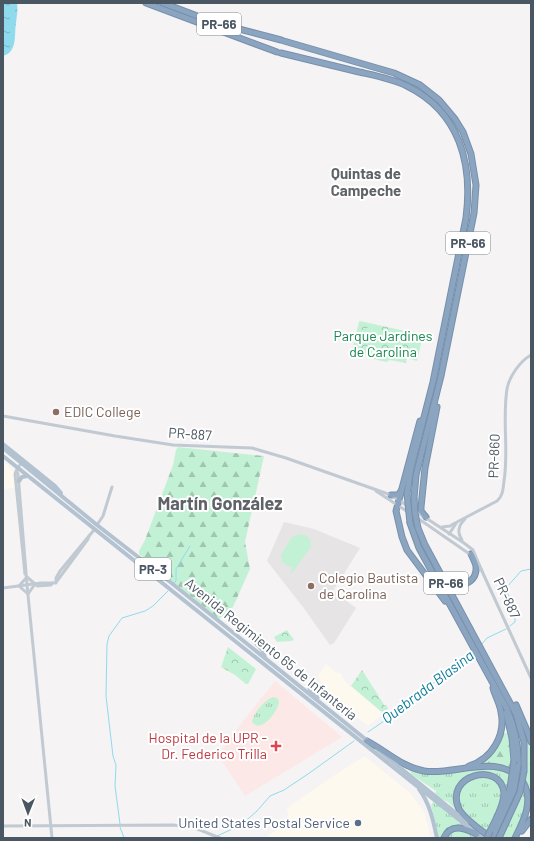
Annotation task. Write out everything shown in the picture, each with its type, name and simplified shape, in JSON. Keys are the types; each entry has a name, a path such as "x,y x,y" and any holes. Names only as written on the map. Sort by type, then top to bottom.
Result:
{"highway":[{"name":"PR-66","path":"146,3 279,53 397,82 424,96 435,106 451,125 463,150 468,178 466,218 431,391 411,468 407,494 410,523 419,548 507,709 517,739 518,766 508,804 492,835"},
{"name":"PR-66","path":"163,3 216,23 283,40 401,76 426,90 442,103 455,119 469,146 476,177 474,208 445,356 416,475 414,498 418,528 425,545 476,637 519,720 524,748 524,771 520,792 499,838"},
{"path":"426,517 421,507 423,479 445,367 445,356"},
{"path":"431,391 418,427 396,511 402,537 407,550 460,622"},
{"path":"391,495 398,495 401,490"},
{"path":"439,571 452,583 459,585 467,583 473,577 476,570 471,554"},
{"path":"486,657 491,661 515,702 531,742"},
{"path":"491,680 510,726 514,747 512,789 497,817"},
{"path":"453,770 482,760 491,751 498,740 502,725 502,716 491,680"},
{"path":"528,733 531,738"},
{"path":"367,741 415,769 428,771 493,766 504,768 514,773 524,784 530,797 529,810 517,838"},
{"path":"487,838 492,835 504,796 502,787 498,781 483,774 474,775 460,785 457,795 459,809 465,816 492,835"},
{"path":"523,824 531,813"},
{"path":"517,838 530,820"},
{"path":"444,838 448,832 457,828 464,828 477,834"}],"main road":[{"path":"3,444 22,462"},
{"path":"3,448 22,462"},
{"name":"Avenida Regimiento 65 de Infantería","path":"3,456 17,470 27,476 482,838"},
{"name":"Avenida Regimiento 65 de Infantería","path":"22,462 55,486 66,499 97,526 326,707 487,838"},
{"path":"18,481 22,477 27,476"},
{"path":"249,635 250,638 262,648 265,659"},
{"path":"309,685 310,691 324,702 326,707"},
{"path":"415,784 429,805 437,838"}],"street":[{"name":"PR-860","path":"446,537 457,522 497,501 502,495 505,477 507,389 515,372 523,361 531,355"},
{"name":"PR-887","path":"3,416 173,445 252,448 286,458 391,495 471,554 482,570"},
{"path":"22,462 16,474 25,573 36,584"},
{"path":"17,470 52,838"},
{"path":"97,526 103,516 112,487"},
{"name":"PR-887","path":"371,488 426,517 473,550 531,678"},
{"path":"463,542 458,531 460,525 467,516"},
{"path":"441,527 450,526 457,522"},
{"path":"3,588 36,584 37,586 41,584 51,585 52,583 56,583 68,562 94,530"},
{"path":"19,586 27,576"},
{"path":"28,594 36,584"},
{"path":"19,586 28,594"},
{"path":"527,668 531,666"},
{"path":"3,826 173,825 201,830 220,838"}],"shaded area":[{"path":"3,460 15,475 16,488 3,489"},
{"name":"Colegio Bautista de Carolina","path":"284,522 314,529 360,548 333,591 356,608 334,643 330,645 267,561"},
{"path":"326,664 337,673 340,673 345,681 383,714 368,726 326,693 318,676"},
{"name":"Hospital de la UPR - Dr. Federico Trilla","path":"275,681 342,737 245,796 218,755"},
{"path":"365,756 410,793 421,807 425,815 431,838 264,838 289,822 287,808"}],"green space":[{"name":"Parque Jardines de Carolina","path":"360,321 423,335 417,361 407,358 406,363 390,360 386,362 370,358 368,355 352,350"},
{"path":"367,328 384,331 373,348 357,334"},
{"path":"178,447 264,456 245,542 250,569 233,607 219,619 139,554 173,465"},
{"path":"299,534 307,536 311,541 311,547 292,573 290,572 293,567 282,562 281,555 292,537"},
{"path":"287,630 294,640 277,642 274,637"},
{"path":"228,647 256,669 248,684 221,667"},
{"path":"362,670 388,709 382,712 351,686"},
{"path":"273,697 277,698 279,701 274,714 265,723 256,725 252,722 255,715 263,704"},
{"path":"522,722 531,747 531,792 525,781 527,751"},
{"path":"502,733 509,733 512,750 511,770 498,764 475,765 482,762"},
{"path":"403,766 414,770 494,768 511,773 506,796 497,779 476,775 463,781 458,786 457,811 448,802 439,798 435,794 436,791 411,774 410,771"},
{"path":"482,776 492,780 499,786 501,792 499,807 487,832 466,817 458,802 461,789 466,782 471,778"},
{"path":"524,786 528,802 514,838 501,838 518,804"},
{"path":"434,801 465,826 464,828 457,827 442,838 439,838 431,805"},
{"path":"457,829 473,834 478,838 446,838 451,832"}],"water":[{"path":"3,3 17,3 17,8 13,47 8,54 3,56"}],"waterway":[{"path":"174,583 176,581 176,569 190,546"},
{"name":"Quebrada Blasina","path":"510,626 515,622 515,618 510,612 511,599 507,593 507,587 521,571 531,569"},
{"path":"120,824 115,786 116,765 113,756 106,696 107,644 109,636 122,618 145,611 153,606 168,591"},
{"name":"Quebrada Blasina","path":"481,645 487,638 506,629"},
{"name":"Quebrada Blasina","path":"368,732 419,693 468,659 473,653"},
{"name":"Quebrada Blasina","path":"217,836 241,825 257,811 270,796 284,790 354,741"},
{"path":"120,827 124,838"}],"place":[{"name":"EDIC College","path":"56,412"},
{"name":"Colegio Bautista de Carolina","path":"311,586"},
{"name":"Hospital de la UPR - Dr. Federico Trilla","path":"276,746"},
{"name":"United States Postal Service","path":"358,823"}],"district":[{"name":"Quintas de Campeche","path":"366,182"},
{"name":"Martín González","path":"220,504"}]}
